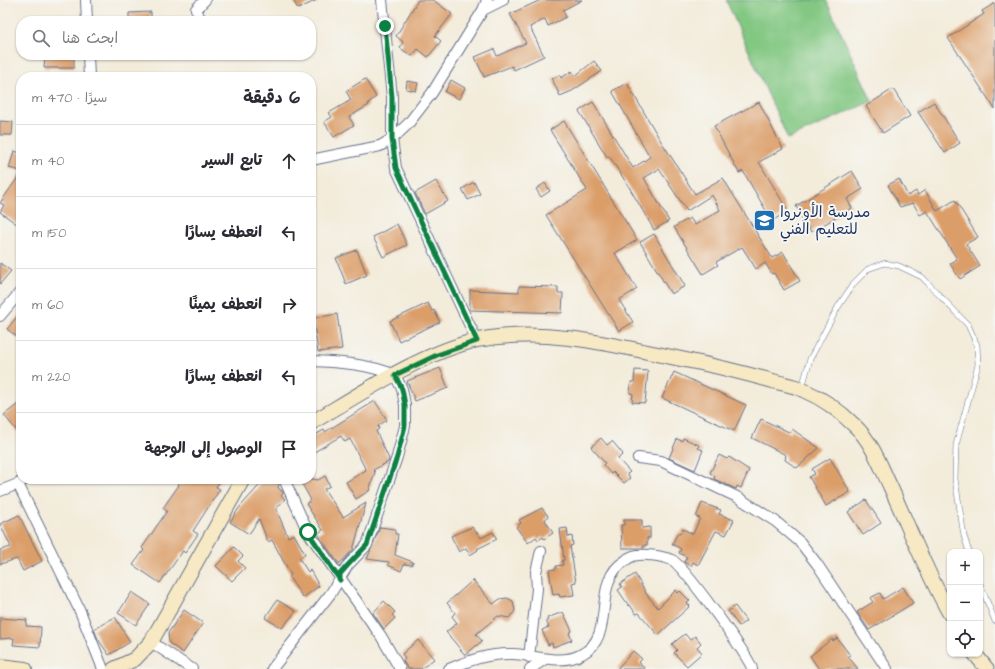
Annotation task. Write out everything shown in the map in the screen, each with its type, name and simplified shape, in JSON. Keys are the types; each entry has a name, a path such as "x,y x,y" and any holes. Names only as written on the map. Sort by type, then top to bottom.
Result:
{"main road":[{"path":"316,420 395,375 437,355 477,341 530,334 606,344 730,369 802,389 829,404 856,427 867,442 880,464 927,571 947,608"},
{"path":"114,669 135,659 151,642 240,484"},
{"path":"0,666 24,669"}],"street":[{"path":"86,0 87,16"},
{"path":"199,16 196,9 205,0"},
{"path":"382,0 392,97 392,139 396,168 477,341"},
{"path":"316,159 380,146 392,139 408,124 432,93 483,10 487,0"},
{"path":"483,10 503,0"},
{"path":"88,60 89,72"},
{"path":"0,316 16,298"},
{"path":"272,669 340,580 340,574 367,545 397,457 405,426 405,405 402,389 395,375 372,367 316,361"},
{"path":"638,458 661,461 737,497 774,521 800,542 817,564 887,669"},
{"path":"0,491 17,484"},
{"path":"23,484 80,611 103,669"},
{"path":"286,484 308,532 340,580 381,636 400,669"},
{"path":"529,657 537,589 536,572 541,551"},
{"path":"449,669 470,660 497,654 515,654 545,660 580,655 593,647 598,638 602,626 604,595 610,578 618,565 633,556 650,556 673,560 706,599 746,657 752,669"},
{"path":"151,642 192,669"},
{"path":"530,669 545,660"}],"lane":[{"path":"802,389 810,359 838,307 854,283 868,269 884,263 899,266 922,277 968,325 977,345 978,365 956,445 955,479 964,536 968,549"},
{"path":"980,585 995,621"}],"green space":[{"path":"726,0 826,0 872,101 788,139"}],"building":[{"path":"293,0 317,0 298,9"},
{"path":"418,0 433,0 452,14 435,36 441,41 428,57 418,49 412,56 400,48 403,42 396,36"},
{"path":"541,0 582,0 563,10 566,17 548,26 545,19 530,27 544,56 514,70 512,66 484,77 475,57 494,49 497,56 526,43 510,14"},
{"path":"995,3 995,109 948,38 984,14 982,11"},
{"path":"151,12 151,16 129,16 129,13"},
{"path":"45,60 74,60 74,68 44,68"},
{"path":"594,61 602,71 572,91 560,96 552,79 560,75 561,78 572,71 575,76"},
{"path":"365,79 376,97 368,103 369,105 349,117 354,125 334,137 324,122 332,117 329,113 351,100 346,91"},
{"path":"451,80 465,88 459,99 445,92"},
{"path":"407,81 418,83 416,91 406,89"},
{"path":"627,83 659,138 695,194 723,178 772,258 783,252 800,281 784,290 774,273 772,274 765,263 756,269 742,247 716,262 718,265 703,274 674,227 690,218 695,225 720,210 712,195 687,211 659,169 644,178 669,221 654,230 629,187 609,156 607,157 579,111 593,102 633,168 650,157 612,91"},
{"path":"893,89 910,116 883,133 866,106"},
{"path":"759,102 783,149 759,162 788,211 772,221 743,171 739,173 714,126"},
{"path":"934,102 960,143 945,153 918,112"},
{"path":"0,121 13,122 12,135 0,135"},
{"path":"564,121 637,240 615,253 637,289 619,300 633,322 619,331 546,215 587,190 550,130"},
{"path":"14,151 16,152 16,170 9,168"},
{"path":"852,171 863,189 847,199 852,208 811,232 796,206"},
{"path":"899,179 908,196 916,191 918,195 925,190 937,211 955,200 978,237 966,244 980,266 960,279 950,264 957,259 927,211 920,215 913,203 900,207 888,185"},
{"path":"16,180 16,223 0,212 4,205 0,203"},
{"path":"436,181 448,201 425,214 415,193"},
{"path":"474,182 480,194 468,200 462,189"},
{"path":"545,183 550,191 541,197 536,189"},
{"path":"397,224 407,245 383,257 373,237"},
{"path":"654,234 685,286 671,294 640,242"},
{"path":"357,250 367,275 346,284 336,258"},
{"path":"0,263 11,271 0,284"},
{"path":"519,286 558,287 558,293 563,293 562,313 470,310 470,290 519,292"},
{"path":"428,303 432,311 434,310 440,322 399,341 390,321"},
{"path":"337,314 342,349 318,352 316,338 316,318"},
{"path":"16,318 16,336 7,329"},
{"path":"440,368 448,388 415,401 407,381"},
{"path":"635,370 648,371 645,403 632,402 633,394 630,393 631,382 634,382"},
{"path":"674,372 746,405 734,431 662,398"},
{"path":"375,401 387,420 378,426 379,429 376,431 389,459 388,462 373,470 375,472 369,491 356,499 346,482 366,470 350,439 345,442 341,436 316,451 316,434 324,430 325,432"},
{"path":"16,406 16,430 4,415"},
{"path":"761,419 791,433 792,429 819,448 797,468 785,460 786,455 752,438"},
{"path":"601,438 607,445 612,441 623,454 618,459 630,472 627,474 630,478 624,483 613,472 611,474 603,465 605,463 591,447"},
{"path":"683,438 699,445 698,448 703,450 695,470 669,458 677,439 682,441"},
{"path":"719,455 727,459 729,457 749,470 741,488 737,486 736,489 714,479 715,476 710,473"},
{"path":"830,458 850,492 826,506 809,477 815,474 812,469"},
{"path":"325,476 330,486 324,489 343,517 366,503 353,550 339,564 321,539 318,533 323,530 306,504 311,500 302,484 316,484 316,480"},
{"path":"178,484 218,484 216,487 220,489 193,531 198,534 185,553 183,551 160,583 133,565 144,550 142,548 167,511 163,508 179,485"},
{"path":"261,484 279,484 278,488 283,494 281,496 285,499 276,509 288,537 294,534 305,554 299,558 308,572 310,570 319,586 303,598 289,577 291,575 272,540 268,542 259,519 249,534 230,522 239,508"},
{"path":"866,500 881,523 863,535 848,512"},
{"path":"702,503 721,510 719,514 734,520 726,535 716,531 698,565 693,562 691,566 684,562 687,557 679,553 681,549 672,544 678,533 680,534 683,529 693,534 700,518 696,517"},
{"path":"542,508 548,516 545,520 553,533 544,539 543,537 538,540 536,537 528,543 516,527 521,523 519,520"},
{"path":"19,515 42,561 23,571 17,559 0,564 0,550 11,547 0,524"},
{"path":"624,520 642,520 642,528 650,527 650,538 647,538 647,545 644,545 644,548 622,548 621,525 624,525"},
{"path":"380,527 395,529 395,534 398,534 395,555 413,562 412,565 404,564 401,571 388,565 389,562 367,559"},
{"path":"472,527 481,538 493,532 497,539 477,549 478,550 470,555 466,548 459,552 451,536"},
{"path":"567,528 568,537 572,536 573,545 570,546 576,582 572,583 574,595 560,597 559,594 553,595 549,570 556,569 556,566 563,565 562,561 564,560 560,529"},
{"path":"234,547 243,556 238,561 245,568 232,581 216,566"},
{"path":"635,574 647,595 658,608 676,590 678,593 680,591 690,601 687,603 690,606 658,635 639,613 636,614 618,590 622,587 620,584"},
{"path":"473,580 493,604 500,599 507,598 513,601 515,611 509,618 498,616 476,634 482,641 465,655 446,632 457,623 452,616 455,613 447,603"},
{"path":"903,587 913,603 869,630 857,612 873,602 870,598 880,593 883,599"},
{"path":"132,592 150,604 136,625 118,613"},
{"path":"277,600 296,611 282,628 265,618"},
{"path":"384,601 395,612 392,615 395,618 384,629 373,613"},
{"path":"735,606 746,621 739,626 728,611"},
{"path":"184,610 203,623 183,653 169,643 168,633"},
{"path":"563,612 572,631 569,633 572,640 553,647 552,643 548,645 542,630 549,627 546,621 548,620 547,618"},
{"path":"115,617 130,642 109,655 98,639 94,629"},
{"path":"0,618 27,620 26,626 41,627 40,647 13,645 14,638 0,639"},
{"path":"685,634 690,640 695,636 701,643 697,647 702,653 687,666 674,653 677,650 672,644"},
{"path":"837,638 850,655 848,656 858,669 819,669 810,656 832,639 833,641"},
{"path":"418,640 434,659 421,669 408,669 403,661 405,658 402,654"},
{"path":"633,651 642,659 639,662 645,669 617,669"}],"place":[{"name":"مدرسة الأونروا للتعليم الفني","path":"764,221"}],"route":[{"path":"308,532 340,580 340,574 367,545 397,457 406,419 401,383 395,375 437,355 477,341 396,168 392,139 392,97 385,26"}]}
